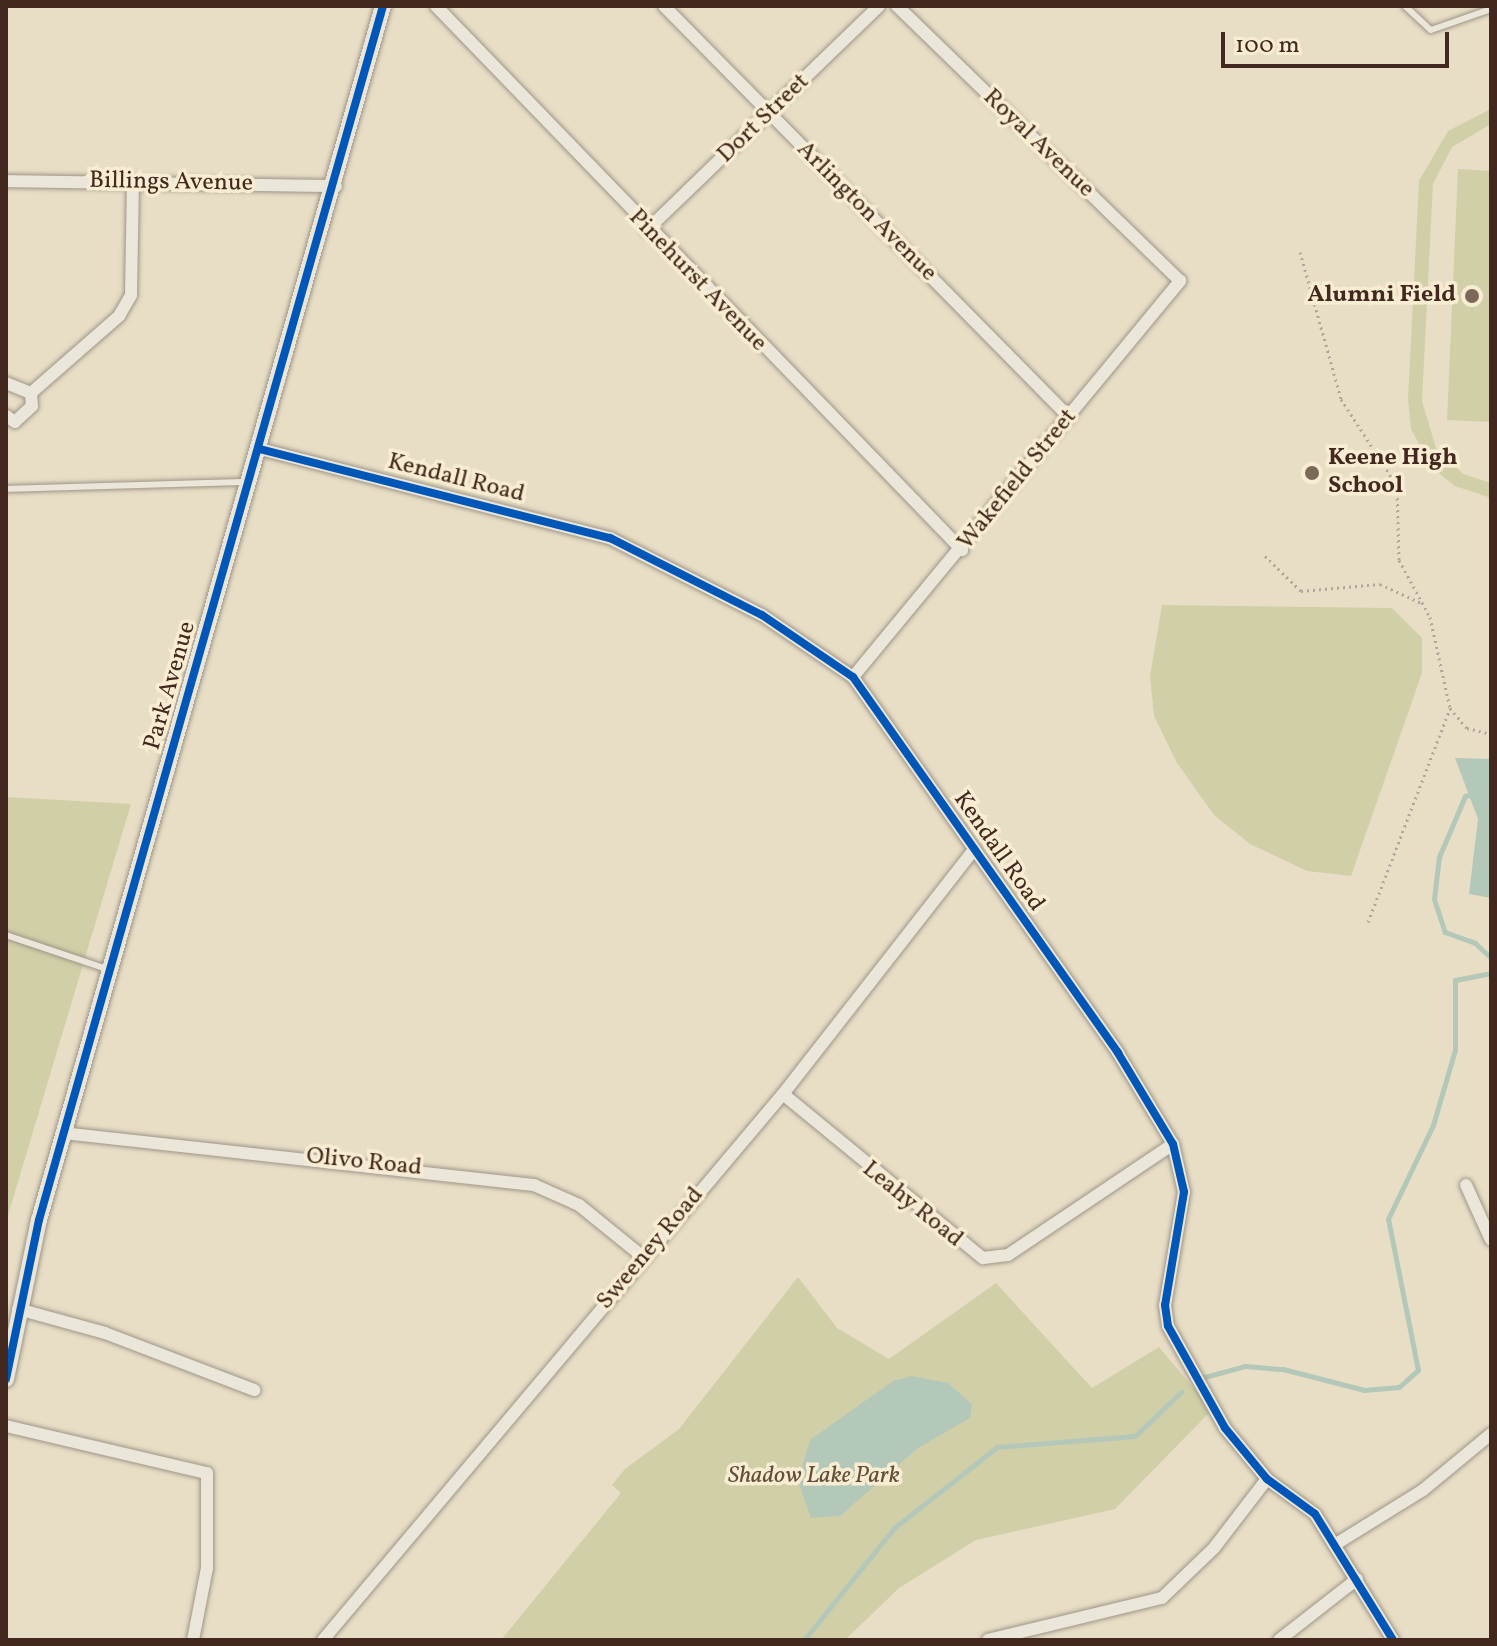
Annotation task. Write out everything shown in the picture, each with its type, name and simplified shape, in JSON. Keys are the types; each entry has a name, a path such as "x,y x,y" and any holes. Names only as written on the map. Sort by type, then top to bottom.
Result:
{"street":[{"name":"Park Avenue","path":"6,1379 18,1309 63,1133 336,186 383,6"},
{"name":"Pinehurst Avenue","path":"436,6 647,230 962,550"},
{"name":"Arlington Avenue","path":"664,6 1069,417"},
{"name":"Dort Street","path":"647,230 879,6"},
{"name":"Royal Avenue","path":"897,6 1180,281"},
{"name":"Billings Avenue","path":"6,181 336,186"},
{"path":"6,416 15,422 28,415 31,393 119,316 131,295 133,182"},
{"name":"Wakefield Street","path":"853,677 962,550 1180,281"},
{"path":"6,383 31,393"},
{"name":"Kendall Road","path":"260,449 610,538 762,615 853,677 972,852 1118,1053 1173,1144 1184,1192 1165,1305 1168,1326 1225,1428 1267,1479 1297,1497 1336,1544 1393,1640"},
{"name":"Sweeney Road","path":"323,1640 395,1562 643,1257 783,1094 972,852"},
{"name":"Leahy Road","path":"783,1094 983,1258 1008,1255 1173,1144"},
{"name":"Olivo Road","path":"63,1133 534,1185 579,1205 643,1257"},
{"path":"1466,1185 1491,1240"},
{"path":"18,1309 254,1390"},
{"path":"6,1426 207,1473 207,1568 193,1640"},
{"path":"1336,1544 1423,1490 1491,1434"},
{"path":"988,1640 1162,1598 1214,1548 1267,1479"},
{"path":"1279,1640 1357,1579"}],"lane":[{"path":"1405,6 1431,30 1491,9"},
{"path":"6,489 251,482"},
{"path":"6,935 110,971"}],"path":[{"path":"1300,252 1341,399 1397,486 1399,560 1424,605 1450,708 1467,728 1491,734"},
{"path":"1265,556 1301,591 1380,584 1424,605"},
{"path":"1368,922 1450,708"}],"green space":[{"path":"1491,109 1491,124 1452,147 1433,184 1422,401 1436,448 1463,474 1491,483 1491,498 1455,486 1432,468 1411,429 1408,400 1419,181 1448,131"},
{"name":"Alumni Field","path":"1458,169 1491,171 1491,422 1447,420"},
{"path":"1162,605 1392,608 1422,638 1422,673 1351,876 1307,871 1250,844 1214,815 1177,763 1154,716 1150,676"},
{"path":"6,797 131,804 6,1222"},
{"name":"Shadow Lake Park","path":"798,1277 837,1328 889,1359 996,1283 1092,1388 1159,1347 1212,1410 1115,1509 976,1540 899,1588 845,1640 501,1640 621,1493 612,1485 625,1469 679,1429"}],"shaded area":[{"path":"1455,758 1491,759 1491,898 1469,894 1478,819"},
{"path":"912,1376 948,1383 972,1404 970,1418 918,1448 840,1516 811,1518 798,1481 810,1440 893,1381"}],"waterway":[{"path":"1474,794 1465,796 1439,857 1434,899 1445,932 1475,943 1491,958"},
{"path":"1201,1378 1245,1366 1283,1369 1364,1390 1399,1387 1418,1370 1388,1219 1433,1125 1455,1050 1455,980 1491,973"},
{"path":"804,1640 894,1528 997,1447 1135,1436 1181,1392"}],"cycle path":[{"path":"6,1379 39,1220 383,6"},
{"path":"260,449 610,538 762,615 853,677 1118,1053 1173,1144 1184,1192 1165,1305 1168,1326 1225,1428 1267,1479 1315,1514 1393,1640"}],"place":[{"name":"Alumni Field","path":"1472,296"},
{"name":"Keene High School","path":"1312,473"}]}
